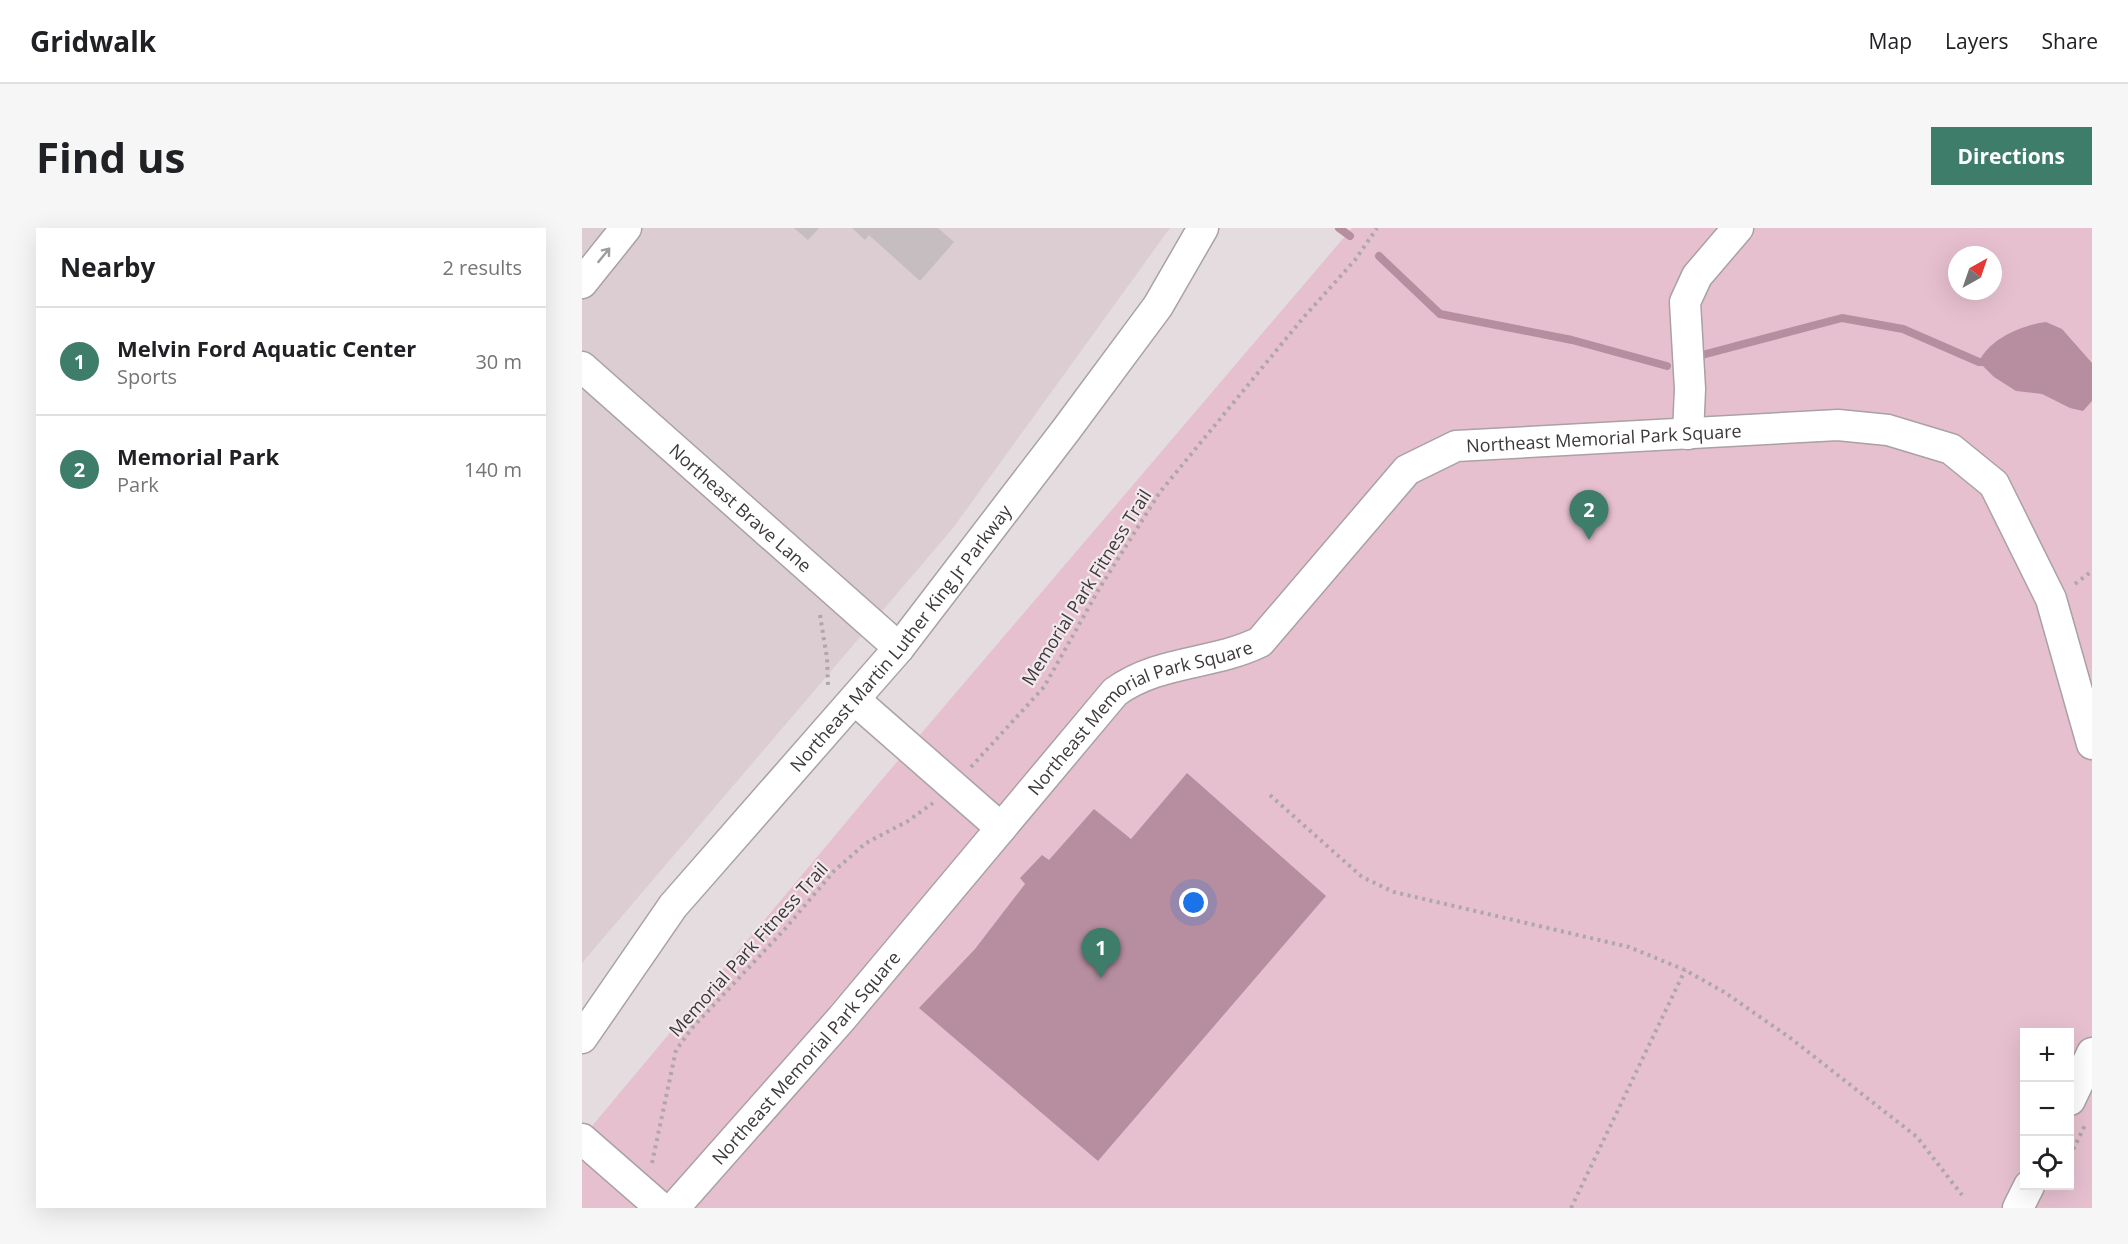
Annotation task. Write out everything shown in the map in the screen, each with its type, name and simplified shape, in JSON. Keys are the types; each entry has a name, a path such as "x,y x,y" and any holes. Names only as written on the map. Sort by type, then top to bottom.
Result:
{"street":[{"path":"582,283 626,228"},
{"name":"Northeast Martin Luther King Jr Parkway","path":"582,1038 673,906 899,648 1158,306 1203,228"},
{"path":"1688,434 1690,389 1685,302 1697,276 1738,228"},
{"name":"Northeast Brave Lane","path":"582,367 899,648"},
{"name":"Northeast Memorial Park Square","path":"674,1208 842,1018 1116,692 1134,679 1163,667 1237,653 1260,642 1407,470 1456,446 1838,425 1888,430 1951,449 1994,484 2051,599 2092,744"},
{"path":"855,700 1002,828"},
{"path":"2079,1110 2092,1053"},
{"path":"582,1139 662,1208"},
{"path":"2018,1208 2027,1190"}],"path":[{"name":"Memorial Park Fitness Trail","path":"650,1169 676,1050 693,1027 784,930 834,872 866,843 908,821 952,785 1044,687 1099,589 1160,492 1355,260 1377,228"},
{"path":"1270,795 1362,876 1394,892 1629,947 1685,970 1724,992 1789,1037 1917,1137 1962,1195"},
{"path":"1571,1208 1685,970"},
{"path":"2074,1136 2079,1110"}],"shaded area":[{"path":"582,228 1170,228 953,528 582,963"},
{"path":"1352,228 2092,228 2092,1208 582,1208 582,1138 873,790"},
{"path":"2046,322 2062,329 2092,363 2092,401 2083,411 2070,408 2042,394 2016,391 1994,377 1979,362 1990,346 2007,334"},
{"path":"1187,773 1326,896 1098,1161 919,1008 975,949 1025,884 1020,878 1042,855 1049,860 1094,809 1131,839"}],"building":[{"path":"794,228 819,228 808,240"},
{"path":"852,228 938,228 954,242 920,281 869,235 865,240"}],"waterway":[{"path":"1339,228 1350,236"},
{"path":"1379,256 1440,314 1572,340 1667,366"},
{"path":"1702,355 1842,318 1903,329 1979,362 1988,362"}],"place":[{"name":"Memorial Park","path":"1589,540"},
{"name":"Melvin Ford Aquatic Center","path":"1101,978"}]}
